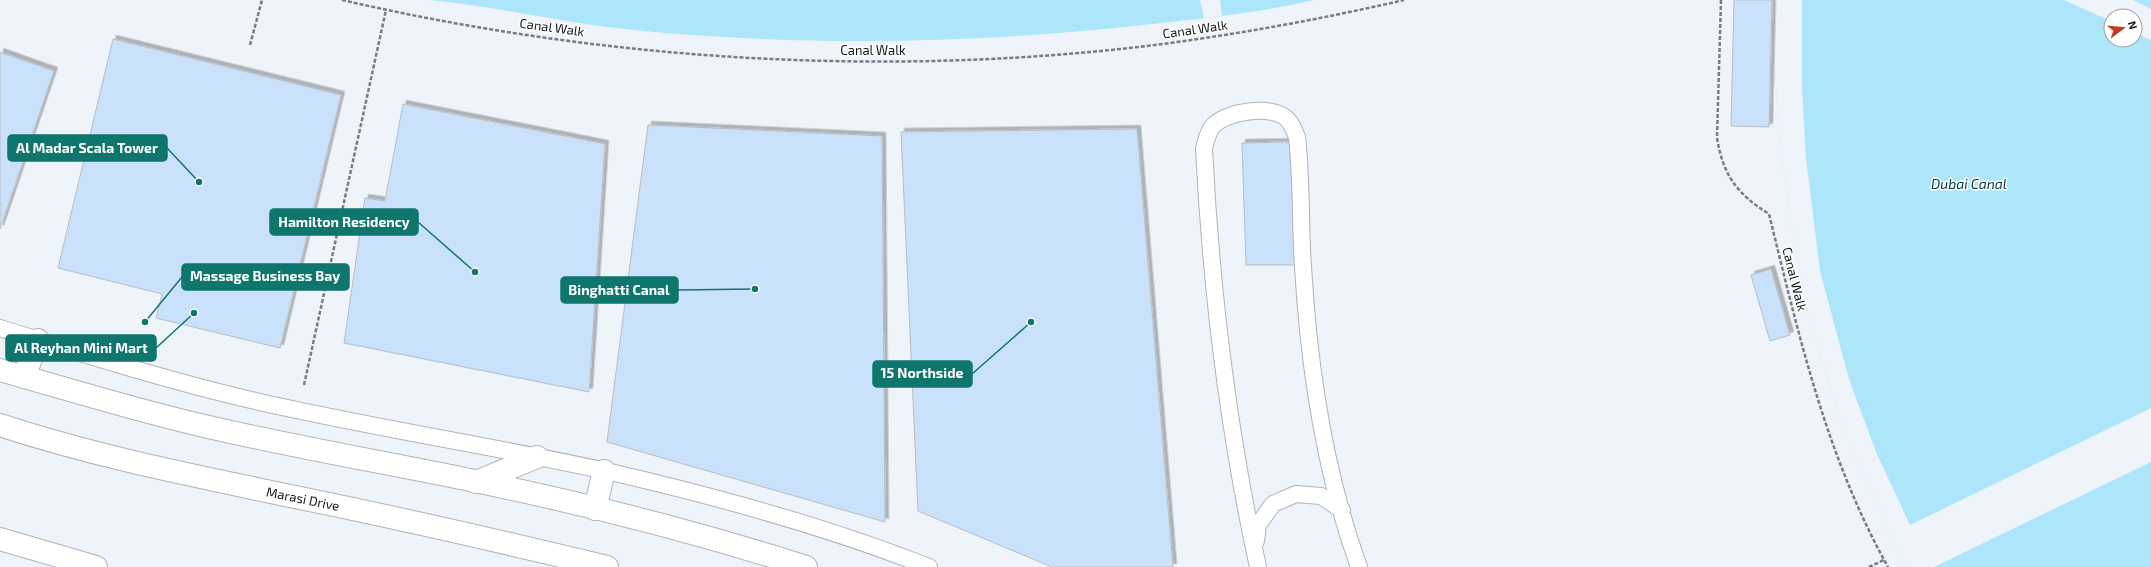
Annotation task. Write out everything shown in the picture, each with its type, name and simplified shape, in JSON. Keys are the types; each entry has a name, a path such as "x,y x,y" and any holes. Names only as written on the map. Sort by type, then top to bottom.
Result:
{"street":[{"path":"24,377 38,340"},
{"path":"0,370 94,398 211,428 476,482 595,509 737,545 806,567"},
{"name":"Marasi Drive","path":"0,425 97,454 182,474 408,521 607,567"},
{"path":"476,482 537,457"},
{"path":"595,509 604,471"},
{"path":"0,539 96,567"}],"lane":[{"path":"1258,567 1222,356 1204,149 1207,137 1213,126 1223,119 1235,114 1266,111 1276,113 1286,118 1293,127 1297,137 1307,328 1326,450 1342,510 1360,567"},
{"path":"0,328 167,379 251,400 604,471 766,512 846,537 929,567"},
{"path":"1254,549 1258,525 1273,504 1296,494 1321,496 1342,510"}],"path":[{"path":"250,45 262,0"},
{"name":"Canal Walk","path":"342,0 386,10 486,28 587,42 672,51 790,59 881,61 972,59 1056,54 1155,45 1246,32 1336,15 1404,0"},
{"name":"Canal Walk","path":"1721,0 1717,138 1720,157 1728,175 1739,191 1753,204 1769,214 1819,409 1838,461 1859,511 1888,567"},
{"path":"299,410 386,10"},
{"path":"1869,567 1884,560"}],"water":[{"path":"430,0 1315,0 1244,13 1063,33 940,40 817,41 756,39 633,30"},
{"name":"Dubai Canal","path":"1778,0 2151,0 2151,567 1905,567 1844,431 1808,316 1790,218 1778,125 1773,30"}],"pier":[{"path":"1200,0 1220,0 1222,16 1204,18"},
{"path":"1778,0 1802,0 1802,89 1806,158 1820,271 1849,379 1876,452 1910,525 2151,408 2151,462 1934,567 1905,567 1844,431 1808,316 1790,218 1778,125 1773,30"},
{"path":"2064,0 2133,0 2151,9 2151,40 2143,36 2143,8 2103,8 2103,17"}],"building":[{"path":"1734,0 1772,0 1769,127 1731,126"},
{"path":"113,39 341,95 280,348 156,318 162,294 58,268"},
{"path":"0,52 54,71 0,229"},
{"path":"403,104 605,144 589,392 344,343 365,198 385,201"},
{"path":"648,125 882,136 885,522 607,442"},
{"path":"1137,129 1173,567 1052,567 918,511 901,132"},
{"path":"1294,142 1297,265 1246,265 1242,143"},
{"path":"1771,269 1790,335 1770,341 1751,275"}],"place":[{"name":"Al Madar Scala Tower","path":"199,182"},
{"name":"Hamilton Residency","path":"475,272"},
{"name":"Binghatti Canal","path":"755,289"},
{"name":"Al Reyhan Mini Mart","path":"194,313"},
{"name":"Massage Business Bay","path":"145,322"},
{"name":"15 Northside","path":"1031,322"}]}
